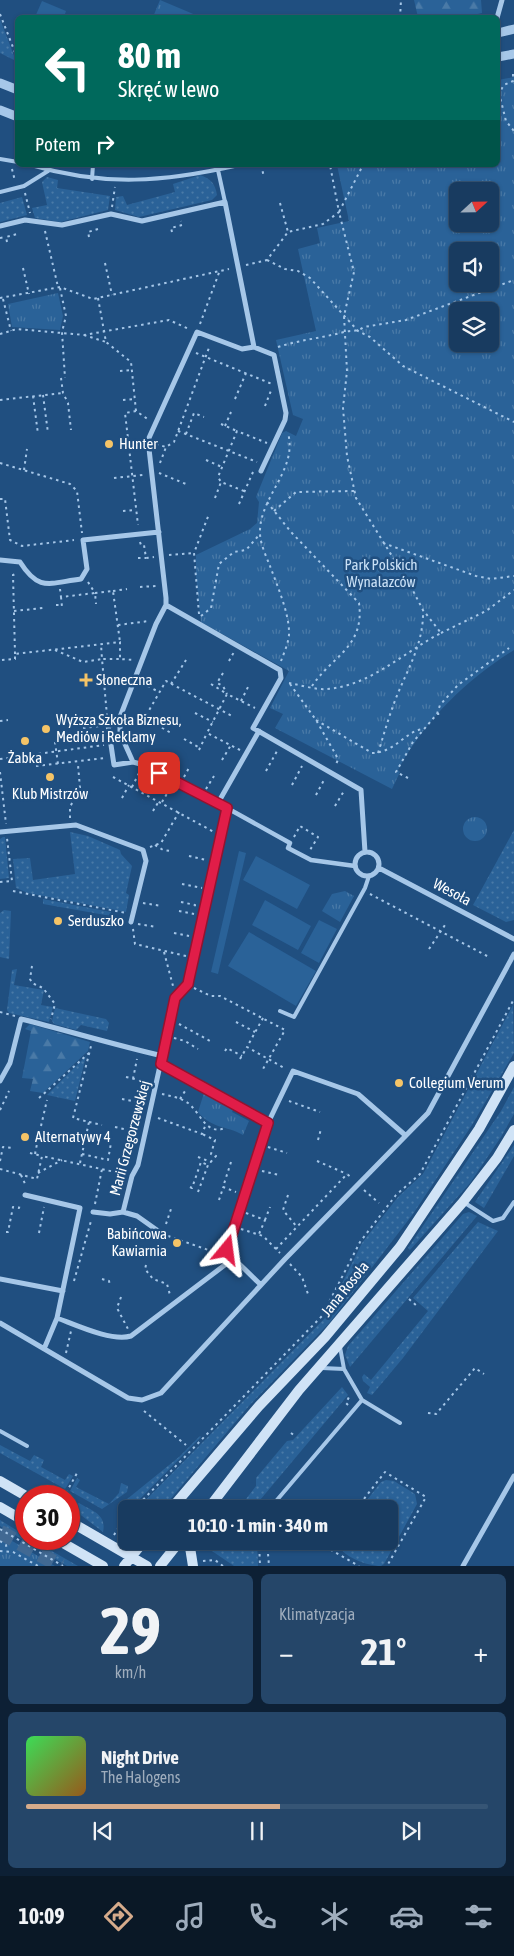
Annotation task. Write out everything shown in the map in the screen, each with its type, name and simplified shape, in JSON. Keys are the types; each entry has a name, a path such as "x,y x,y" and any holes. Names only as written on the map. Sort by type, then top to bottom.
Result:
{"main road":[{"name":"Jana Rosoła","path":"179,1500 259,1406 325,1337 400,1247 479,1129 514,1066"},
{"name":"Jana Rosoła","path":"215,1500 236,1475 272,1424 318,1368 463,1202 497,1158 514,1130"},
{"path":"0,1481 15,1490"},
{"path":"0,1507 15,1516"},
{"path":"80,1527 147,1566"},
{"path":"75,1550 103,1566"},
{"path":"124,1566 137,1550"},
{"path":"160,1566 173,1550"},
{"path":"192,1550 196,1564"}],"street":[{"path":"498,15 502,0"},
{"path":"500,32 514,29"},
{"path":"500,57 514,54"},
{"path":"0,83 15,89"},
{"path":"0,110 15,116"},
{"path":"0,226 32,220 62,225 111,214 142,221 225,202 254,347"},
{"path":"133,762 120,733 119,724 122,707 166,605 155,473 148,440 157,424 197,332 242,349 254,347 274,355 284,403 285,420 261,471"},
{"path":"0,560 20,562 26,571 41,584 81,579 87,569 83,540 159,532"},
{"path":"166,605 278,668 282,674 253,728 331,771 361,790 363,796 362,823 365,852 357,857 355,866 360,874 369,876 379,868"},
{"path":"119,724 108,725 114,765 133,762 144,765 290,843 288,848 306,858 355,866"},
{"path":"218,803 259,731"},
{"name":"Marii Grzegorzewskiej","path":"93,1212 110,1214 123,1212 132,1176 138,1165 175,998 188,984 227,808"},
{"path":"0,832 70,825 90,829 143,850 146,861 131,922"},
{"name":"Wesoła","path":"365,852 375,854 378,858 379,868 514,939"},
{"path":"0,1323 128,1398 149,1399 166,1388 285,1259 428,1113 514,954"},
{"path":"0,1081 10,1063 21,1019 94,1037 107,1043 163,1056"},
{"path":"161,1064 268,1123"},
{"path":"261,1286 228,1253 227,1247 268,1123 293,1071 358,1094 405,1135"},
{"path":"26,1195 80,1208 57,1318 44,1349"},
{"path":"123,1212 137,1216 161,1233"},
{"path":"57,1318 108,1335 123,1338 132,1336 234,1258"},
{"path":"0,1279 63,1291"},
{"path":"463,1566 514,1476"}],"lane":[{"path":"0,159 15,162"},
{"path":"37,167 48,171 92,179 146,181 231,167"},
{"path":"92,167 92,179"},
{"path":"218,170 225,202"},
{"path":"0,192 34,181 48,171"},
{"path":"280,1011 294,1017 363,891 369,876"},
{"path":"463,1202 493,1221 503,1218 514,1202"},
{"path":"339,1344 344,1369 362,1400 400,1423"},
{"path":"318,1368 344,1369"},
{"path":"277,1500 362,1400"},
{"path":"0,1431 27,1446"}],"path":[{"path":"400,15 401,0"},
{"path":"0,14 15,52"},
{"path":"500,91 504,85 513,81 513,74"},
{"path":"500,97 506,121 514,131"},
{"path":"12,161 12,171 17,187"},
{"path":"262,167 264,177"},
{"path":"330,167 354,272 344,316 347,371 343,427 354,491 365,516 410,585 423,610 441,633"},
{"path":"267,260 288,232 323,224 339,212 361,167"},
{"path":"112,209 114,192"},
{"path":"26,196 32,220"},
{"path":"280,203 288,232"},
{"path":"172,232 171,228 182,225 181,220"},
{"path":"44,223 66,316 62,332 65,378"},
{"path":"89,237 88,232 98,230 98,226"},
{"path":"0,238 17,234 16,231"},
{"path":"6,237 8,242"},
{"path":"248,264 267,260 310,278 358,331 370,337 403,366 514,422"},
{"path":"105,263 112,294"},
{"path":"23,268 29,294"},
{"path":"11,331 1,299 59,287 93,299 230,268"},
{"path":"84,335 169,320 197,332 220,270"},
{"path":"268,353 273,349 294,342 326,338 344,332 358,331 364,327 406,320 514,280"},
{"path":"98,298 106,342"},
{"path":"0,334 11,331 62,332 84,335 106,342 131,362 136,411"},
{"path":"160,464 166,447 174,442 207,357 212,338"},
{"path":"189,350 274,384 265,406"},
{"path":"120,371 132,370"},
{"path":"235,399 246,373"},
{"path":"62,378 63,392 68,403 71,430"},
{"path":"0,400 63,392"},
{"path":"43,395 48,433"},
{"path":"34,396 38,434"},
{"path":"123,400 135,399"},
{"path":"146,558 139,533 125,413 136,411 157,424"},
{"path":"225,426 231,412"},
{"path":"186,434 194,413 204,417"},
{"path":"278,668 289,634 282,596 260,534 262,516 267,502 289,457 290,438 285,420"},
{"path":"221,424 273,446"},
{"path":"178,431 248,458"},
{"path":"237,431 218,477 221,482 244,491"},
{"path":"129,443 148,440"},
{"path":"24,470 27,449"},
{"path":"206,460 222,467"},
{"path":"0,463 74,487 77,491 83,538 22,546 10,540 5,499 0,499"},
{"path":"239,504 253,471"},
{"path":"114,478 155,473"},
{"path":"165,476 186,484"},
{"path":"215,498 221,482"},
{"path":"274,511 296,492 354,491"},
{"path":"267,502 291,532 359,603 359,627 343,655 317,678 311,687"},
{"path":"122,511 136,510"},
{"path":"209,514 194,552 199,617 210,608 219,564 234,552 246,550 260,534"},
{"path":"383,543 476,576 491,578 514,576"},
{"path":"138,558 194,552"},
{"path":"2,660 15,658 13,575 26,571"},
{"path":"84,576 95,593 96,604"},
{"path":"56,605 62,606 59,582"},
{"path":"140,587 165,585"},
{"path":"61,597 127,589"},
{"path":"289,683 325,689 341,688 362,680 420,644 486,611 514,590"},
{"path":"113,591 120,642 120,659"},
{"path":"14,611 43,608"},
{"path":"378,753 397,698 420,644 424,625 423,610"},
{"path":"118,625 146,620"},
{"path":"15,654 120,642"},
{"path":"101,644 108,725"},
{"path":"408,778 396,772 413,742 438,714 440,705 458,685 509,648"},
{"path":"53,649 83,662 120,659 141,660"},
{"path":"171,684 186,660"},
{"path":"223,673 217,683 223,686 227,694"},
{"path":"282,674 316,720 338,760 316,795"},
{"path":"135,679 159,692"},
{"path":"145,718 166,681 232,716"},
{"path":"211,684 262,712"},
{"path":"241,701 248,687"},
{"path":"184,739 200,749 227,694"},
{"path":"195,713 213,722"},
{"path":"119,724 145,718 171,733"},
{"path":"0,720 8,720"},
{"path":"316,720 364,750 378,753 396,746 416,732 424,729"},
{"path":"83,728 98,726"},
{"path":"207,733 246,753"},
{"path":"55,742 58,764"},
{"path":"266,771 281,743"},
{"path":"0,759 99,745"},
{"path":"222,760 231,745"},
{"path":"36,766 113,757"},
{"path":"292,785 306,758"},
{"path":"70,825 70,807 80,788 78,765"},
{"path":"132,787 144,765"},
{"path":"180,784 190,766"},
{"path":"0,772 12,881 0,882"},
{"path":"203,795 214,776"},
{"path":"113,778 221,834"},
{"path":"162,802 174,780"},
{"path":"335,806 349,782"},
{"path":"122,798 128,785"},
{"path":"153,811 159,801"},
{"path":"143,850 161,843 179,812"},
{"path":"290,843 300,826 318,837 306,858"},
{"path":"155,845 171,851"},
{"path":"189,856 215,862"},
{"path":"182,884 208,890"},
{"path":"13,891 133,914"},
{"path":"363,891 489,957"},
{"path":"136,901 162,906"},
{"path":"181,902 195,905 194,910 203,914"},
{"path":"179,911 203,914"},
{"path":"157,927 131,922 135,944 193,958"},
{"path":"430,949 447,922"},
{"path":"174,933 198,938"},
{"path":"163,950 168,961 173,988"},
{"path":"32,966 30,978 32,983 43,988 55,1004 50,1026"},
{"path":"188,984 211,996 220,996 285,1030 264,1069"},
{"path":"143,1500 322,1316 360,1242 396,1195 420,1174 514,999"},
{"path":"0,1012 21,1019"},
{"path":"225,1051 227,1048 241,1058 263,1018"},
{"path":"170,1020 212,1042"},
{"path":"236,1022 255,1032"},
{"path":"94,1037 73,1118 102,1125"},
{"path":"178,1039 198,1049"},
{"path":"247,1047 293,1071"},
{"path":"133,1079 139,1050"},
{"path":"39,1098 90,1052"},
{"path":"126,1077 157,1084"},
{"path":"132,1131 142,1081"},
{"path":"180,1099 191,1081"},
{"path":"0,1110 10,1091"},
{"path":"155,1092 189,1103 206,1124 217,1130 224,1128"},
{"path":"281,1097 320,1112"},
{"path":"122,1099 138,1102"},
{"path":"41,1126 47,1100"},
{"path":"150,1115 215,1140 211,1154 216,1156 208,1165 198,1192"},
{"path":"79,1164 89,1122"},
{"path":"202,1134 206,1124"},
{"path":"115,1127 145,1134"},
{"path":"318,1140 321,1129"},
{"path":"35,1154 38,1139"},
{"path":"82,1154 108,1160 111,1142"},
{"path":"261,1145 287,1153"},
{"path":"0,1160 3,1147 13,1148"},
{"path":"30,1154 132,1176"},
{"path":"0,1169 37,1179 42,1156"},
{"path":"198,1157 211,1162"},
{"path":"38,1173 62,1160"},
{"path":"317,1161 347,1174"},
{"path":"190,1187 192,1188 201,1162 208,1165"},
{"path":"219,1200 231,1162"},
{"path":"77,1273 102,1169"},
{"path":"253,1170 279,1176"},
{"path":"22,1175 26,1186"},
{"path":"223,1187 245,1195"},
{"path":"288,1195 284,1210 297,1227"},
{"path":"38,1233 46,1200"},
{"path":"6,1232 8,1232 13,1207 19,1208 20,1204"},
{"path":"166,1224 172,1206"},
{"path":"259,1235 270,1207"},
{"path":"239,1210 264,1220"},
{"path":"234,1227 263,1236 302,1277 308,1294"},
{"path":"161,1233 217,1254 228,1253"},
{"path":"146,1265 145,1269 153,1278 167,1284 171,1298"},
{"path":"102,1279 109,1281 110,1285"},
{"path":"121,1297 117,1308 132,1336"},
{"path":"409,1299 417,1306"},
{"path":"428,1413 436,1414 475,1368 484,1374"},
{"path":"347,1389 350,1399 346,1403 353,1410"},
{"path":"144,1411 186,1445"},
{"path":"291,1432 296,1436"},
{"path":"363,1500 385,1472 426,1497 398,1547"},
{"path":"70,1485 77,1473"},
{"path":"112,1538 118,1528"},
{"path":"0,1529 63,1566"},
{"path":"0,1541 6,1545 7,1551"},
{"path":"259,1550 260,1566"},
{"path":"268,1550 269,1566"},
{"path":"333,1550 359,1566"},
{"path":"387,1566 396,1550"},
{"path":"0,1551 7,1551 36,1565"},
{"path":"196,1564 215,1560 223,1566"}],"green space":[{"path":"160,0 196,15 154,15"},
{"path":"414,0 481,0 482,13 473,15 418,15"},
{"path":"42,1 66,11 65,15 36,15"},
{"path":"0,19 15,60 0,53"},
{"name":"Park Polskich Wynalazców","path":"514,77 514,650 480,674 448,702 420,735 409,752 398,770 400,772 392,789 275,728 283,714 270,708 289,671 201,622 196,576 196,555 250,529 257,523 259,502 256,497 282,433 286,431 296,436 303,419 293,415 276,340 316,331 298,249 320,243 317,228 349,221 337,167 500,167 500,80"},
{"path":"200,175 214,184 217,195 212,200 139,217 115,210 116,197 123,196 127,205 175,192 173,184"},
{"path":"47,177 58,180 57,188 110,196 108,210 60,222 35,218 32,208 47,205 42,182"},
{"path":"22,197 27,215 0,222 0,203"},
{"path":"58,293 63,316 60,330 12,327 8,304"},
{"path":"475,817 484,820 487,829 484,838 475,841 466,838 463,829 466,820"},
{"path":"514,830 514,920 506,922 473,905"},
{"path":"70,832 88,836 120,850 121,854 132,866 126,893 129,895 126,912 28,893 16,888 13,859 30,858 33,880 75,874"},
{"path":"5,837 9,878 0,879 0,839"},
{"path":"239,851 246,853 218,974 211,972"},
{"path":"256,856 310,885 297,909 243,880"},
{"path":"345,891 354,896 340,922 322,911 332,894"},
{"path":"43,899 111,912 111,916 43,904"},
{"path":"265,900 311,926 298,950 252,925"},
{"path":"4,910 11,911 9,959 0,957 0,913"},
{"path":"319,920 337,929 319,963 301,953"},
{"path":"249,932 316,971 296,1006 228,966"},
{"path":"17,969 14,985 44,990 41,1005 53,1007 49,1022 9,1013 7,1010 12,970"},
{"path":"513,1005 514,1053 472,1125 413,1214 330,1322 249,1406 170,1500 146,1500 325,1318 362,1243 398,1197 423,1174"},
{"path":"55,1008 106,1019 109,1023 107,1031 81,1025 76,1030 54,1024 52,1021"},
{"path":"30,1024 90,1042 88,1051 43,1093 30,1091 33,1079 22,1078 31,1031 25,1029"},
{"path":"86,1056 75,1101 47,1095"},
{"path":"514,1087 514,1114 501,1137 470,1183 410,1250 408,1248 501,1111"},
{"path":"204,1093 249,1121 243,1135 208,1121 198,1112"},
{"path":"514,1145 514,1156 484,1208 475,1202"},
{"path":"469,1212 477,1216 350,1367 345,1355 348,1346 463,1214"},
{"path":"478,1222 498,1231 403,1358 372,1395 367,1393 370,1387 363,1381 362,1377 364,1374 371,1380 428,1311 413,1298"},
{"path":"342,1387 348,1395 260,1500 245,1500 256,1486 256,1478 287,1441 293,1440"},
{"path":"201,1437 139,1500 126,1500"},
{"path":"0,1445 30,1461 34,1455 44,1460 41,1467 65,1480 69,1474 73,1476 67,1485 58,1485 0,1453"},
{"path":"77,1478 80,1480 77,1485 73,1485"},
{"path":"386,1480 394,1481 415,1494 417,1504 398,1539 398,1500 367,1500 381,1482"},
{"path":"121,1483 128,1486 127,1492 102,1509 80,1497 80,1489 109,1504 119,1493"},
{"path":"80,1504 101,1517 104,1526 103,1532 80,1514"},
{"path":"0,1520 15,1529 15,1535 0,1526"},
{"path":"0,1534 15,1543 15,1550 28,1550 55,1566 0,1566"},
{"path":"40,1550 50,1550 78,1566 67,1566"},
{"path":"257,1550 258,1566 234,1566 212,1551"},
{"path":"341,1550 392,1550 381,1566 355,1560"}],"tunnel":[{"path":"0,1532 61,1566"}],"place":[{"name":"Hunter","path":"109,444"},
{"name":"Słoneczna","path":"86,680"},
{"name":"Wyższa Szkoła Biznesu, Mediów i Reklamy","path":"46,729"},
{"name":"Żabka","path":"25,741"},
{"name":"Klub Mistrzów","path":"50,777"},
{"name":"Serduszko","path":"58,921"},
{"name":"Collegium Verum","path":"399,1083"},
{"name":"Alternatywy 4","path":"25,1137"},
{"name":"Babińcowa Kawiarnia","path":"177,1243"}],"route":[{"path":"159,773 227,808 188,984 178,992 175,998 161,1064 268,1123 227,1250"}]}
